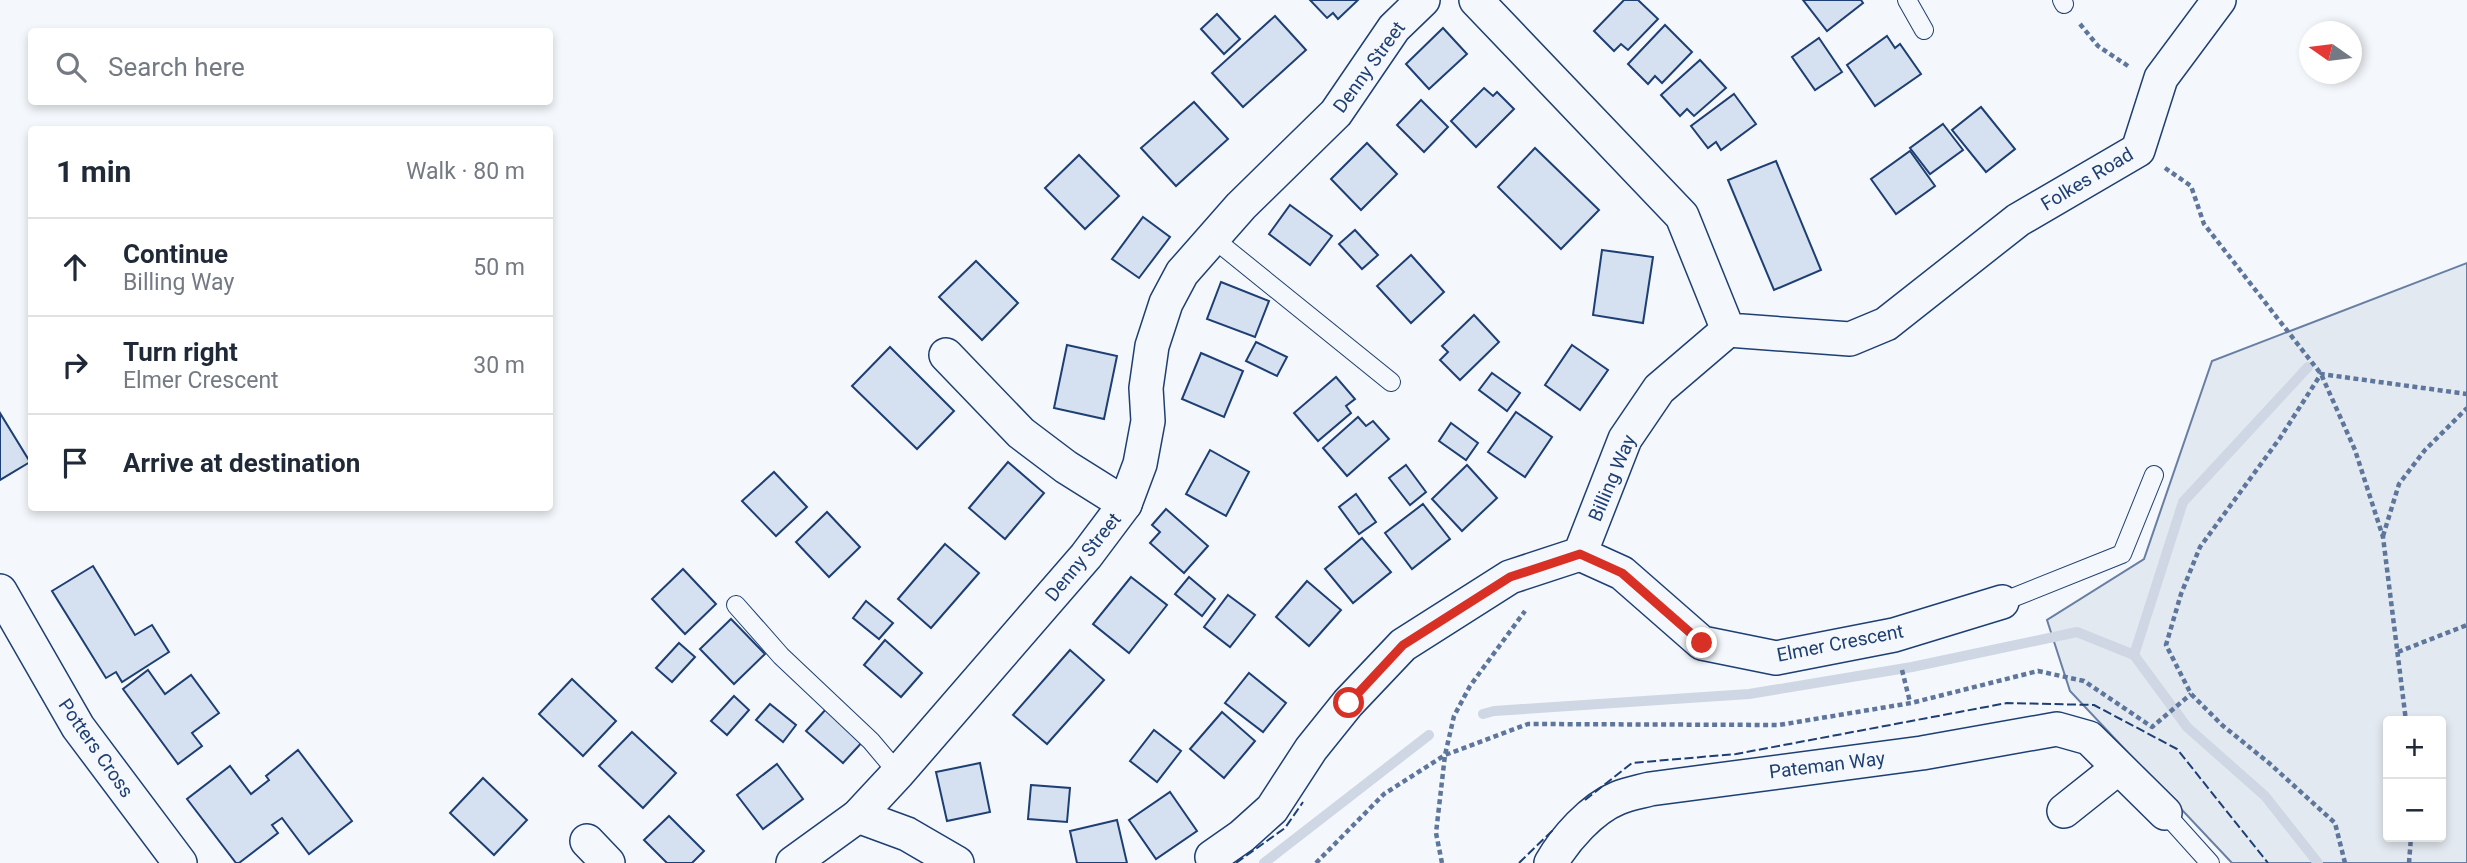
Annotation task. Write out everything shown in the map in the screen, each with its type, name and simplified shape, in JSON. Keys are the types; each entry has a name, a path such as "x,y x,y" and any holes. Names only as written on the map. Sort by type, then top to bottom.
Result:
{"street":[{"name":"Denny Street","path":"793,863 858,816 898,773 1086,556 1125,504 1140,464 1148,421 1146,388 1153,346 1166,303 1182,273 1241,206 1336,113 1394,28 1423,0"},
{"path":"1476,0 1682,216 1728,330"},
{"name":"Folkes Road","path":"1728,330 1850,340 1886,324 2018,220 2138,150 2161,78 2219,0"},
{"name":"Billing Way","path":"1567,558 1625,439 1659,389 1728,330"},
{"path":"946,355 1021,433 1066,467 1125,504"},
{"path":"1212,857 1242,836 1272,809 1311,749 1403,645 1510,577 1567,558"},
{"name":"Elmer Crescent","path":"1567,558 1622,573 1702,643 1776,658 1894,635 2001,601"},
{"name":"Potters Cross","path":"0,591 78,727 180,863"},
{"name":"Pateman Way","path":"1550,863 1561,845 1585,821 1615,799 1650,789 1922,753 2057,729 2089,738 2165,813"},
{"path":"2064,811 2118,768"},
{"path":"858,816 907,834 957,863"}],"lane":[{"path":"1906,0 1924,30"},
{"path":"1214,239 1391,382"},
{"path":"2001,601 2122,554 2154,475"},
{"path":"736,605 781,656 871,741 898,773"},
{"path":"2165,813 2210,863"}],"path":[{"path":"2063,2 2098,47 2131,68 2161,78"},
{"path":"2138,150 2191,186 2204,224 2322,374 2355,450 2383,537 2405,716"},
{"path":"2322,374 2467,394"},
{"path":"2322,374 2280,438 2200,547 2181,594 2166,645 2190,694 2335,823 2345,863"},
{"path":"2383,537 2399,484 2425,450 2467,408"},
{"path":"1442,863 1436,833 1445,755 1454,716 1470,686 1567,558"},
{"path":"2398,652 2467,625"},
{"path":"1316,863 1384,794 1445,755 1528,724 1779,725 1910,703 2038,671 2084,681 2152,727 2190,694"},
{"path":"1905,682 1910,703"},
{"path":"2409,863 2411,842"}],"shaded area":[{"path":"2467,263 2467,863 2232,863 2070,691 2047,620 2144,559 2212,361"}],"building":[{"path":"1310,0 1358,0 1338,19 1333,13 1327,18"},
{"path":"1624,0 1638,0 1658,19 1628,50 1621,44 1614,51 1594,31"},
{"path":"1803,0 1861,0 1863,3 1827,31"},
{"path":"1217,14 1240,39 1224,54 1201,29"},
{"path":"1275,16 1306,50 1243,107 1212,73"},
{"path":"1665,25 1692,52 1662,83 1655,76 1648,84 1628,64"},
{"path":"1443,28 1467,54 1429,89 1406,64"},
{"path":"1887,36 1895,48 1900,44 1921,74 1875,106 1847,65"},
{"path":"1819,38 1842,72 1815,90 1792,57"},
{"path":"1700,60 1726,88 1694,116 1687,109 1680,116 1661,95"},
{"path":"1484,88 1493,96 1497,92 1514,109 1476,147 1451,121"},
{"path":"1734,94 1756,124 1721,150 1716,142 1708,148 1691,126"},
{"path":"1421,100 1448,127 1424,152 1397,125"},
{"path":"1194,102 1228,139 1176,186 1141,148"},
{"path":"1981,107 2015,149 1986,172 1952,130"},
{"path":"1943,124 1963,150 1930,174 1910,148"},
{"path":"1367,143 1397,174 1361,210 1331,179"},
{"path":"1535,148 1599,210 1561,249 1498,187"},
{"path":"1910,151 1935,186 1896,214 1871,179"},
{"path":"1079,155 1119,196 1085,229 1045,188"},
{"path":"1776,161 1821,270 1774,290 1728,180"},
{"path":"1290,205 1332,236 1310,265 1269,234"},
{"path":"1143,217 1170,237 1139,278 1112,259"},
{"path":"1355,230 1378,255 1362,269 1339,244"},
{"path":"1602,250 1653,257 1643,323 1593,315"},
{"path":"1411,255 1444,292 1411,323 1377,286"},
{"path":"976,261 1018,303 982,340 939,297"},
{"path":"1221,282 1269,301 1255,337 1207,319"},
{"path":"1474,315 1499,342 1460,380 1440,360 1448,352 1442,346"},
{"path":"1256,342 1287,357 1277,376 1246,361"},
{"path":"1067,345 1117,356 1104,419 1054,408"},
{"path":"1572,345 1608,370 1580,410 1545,385"},
{"path":"890,347 954,411 917,449 852,386"},
{"path":"1201,353 1243,371 1224,417 1182,399"},
{"path":"1492,373 1520,393 1507,411 1479,390"},
{"path":"1336,377 1355,399 1346,406 1351,413 1318,441 1294,413"},
{"path":"1516,412 1552,437 1525,477 1488,452"},
{"path":"0,413 28,459 28,463 0,480"},
{"path":"1358,417 1366,426 1373,421 1389,439 1347,476 1323,448"},
{"path":"1451,423 1478,443 1466,460 1439,441"},
{"path":"1210,450 1249,472 1226,516 1186,494"},
{"path":"1008,462 1044,493 1005,539 969,508"},
{"path":"1406,465 1426,492 1410,505 1389,478"},
{"path":"1467,465 1497,498 1462,531 1432,499"},
{"path":"774,472 807,507 776,536 742,501"},
{"path":"1356,494 1376,522 1359,534 1339,507"},
{"path":"1423,504 1450,539 1412,569 1385,533"},
{"path":"1166,509 1208,546 1184,573 1150,543 1160,532 1152,525"},
{"path":"827,512 860,547 829,577 796,542"},
{"path":"1362,538 1391,572 1353,603 1325,569"},
{"path":"945,544 979,573 931,628 898,599"},
{"path":"93,566 135,635 152,625 169,652 122,682 116,672 106,678 52,591"},
{"path":"683,569 716,604 685,634 652,599"},
{"path":"1131,577 1167,605 1129,653 1093,624"},
{"path":"1189,577 1215,599 1202,616 1175,594"},
{"path":"1307,581 1341,610 1309,646 1276,617"},
{"path":"1228,595 1255,615 1230,647 1204,627"},
{"path":"866,601 893,623 879,639 853,618"},
{"path":"731,619 765,654 734,684 700,649"},
{"path":"885,640 922,673 901,697 864,665"},
{"path":"679,643 695,657 672,682 656,668"},
{"path":"1070,650 1104,680 1047,744 1013,715"},
{"path":"148,670 165,694 191,675 219,713 192,733 202,746 178,764 123,689"},
{"path":"1249,673 1286,703 1263,732 1225,703"},
{"path":"572,679 616,721 583,756 539,714"},
{"path":"734,696 749,710 727,735 711,721"},
{"path":"770,704 796,725 783,742 756,720"},
{"path":"828,707 865,739 843,763 806,731"},
{"path":"1222,712 1255,741 1224,778 1190,749"},
{"path":"1154,730 1181,751 1157,782 1130,761"},
{"path":"632,732 676,773 643,808 599,766"},
{"path":"298,750 352,821 309,854 282,818 272,825 278,833 236,863 187,799 230,766 251,794 269,780 266,776"},
{"path":"980,763 990,812 947,821 936,772"},
{"path":"777,764 803,799 763,829 737,795"},
{"path":"483,778 527,820 494,855 450,813"},
{"path":"1031,785 1070,788 1067,822 1028,819"},
{"path":"1170,792 1197,831 1156,859 1129,820"},
{"path":"669,816 704,851 692,863 667,863 644,840"},
{"path":"1117,820 1127,863 1077,863 1070,831"}],"waterway":[{"path":"1483,714 1494,711 1749,694 1912,667 2077,632 2134,655 2183,502 2308,367"},
{"path":"2134,655 2187,727 2265,796 2318,863"},
{"path":"1264,863 1429,735"}],"fence":[{"path":"1585,800 1632,763 1736,754 2007,703 2094,705 2177,749 2268,863"},
{"path":"1236,863 1285,828 1303,802"},
{"path":"1519,863 1554,829"}],"route":[{"path":"1349,703 1403,645 1510,577 1580,554 1622,573 1702,643"}]}
